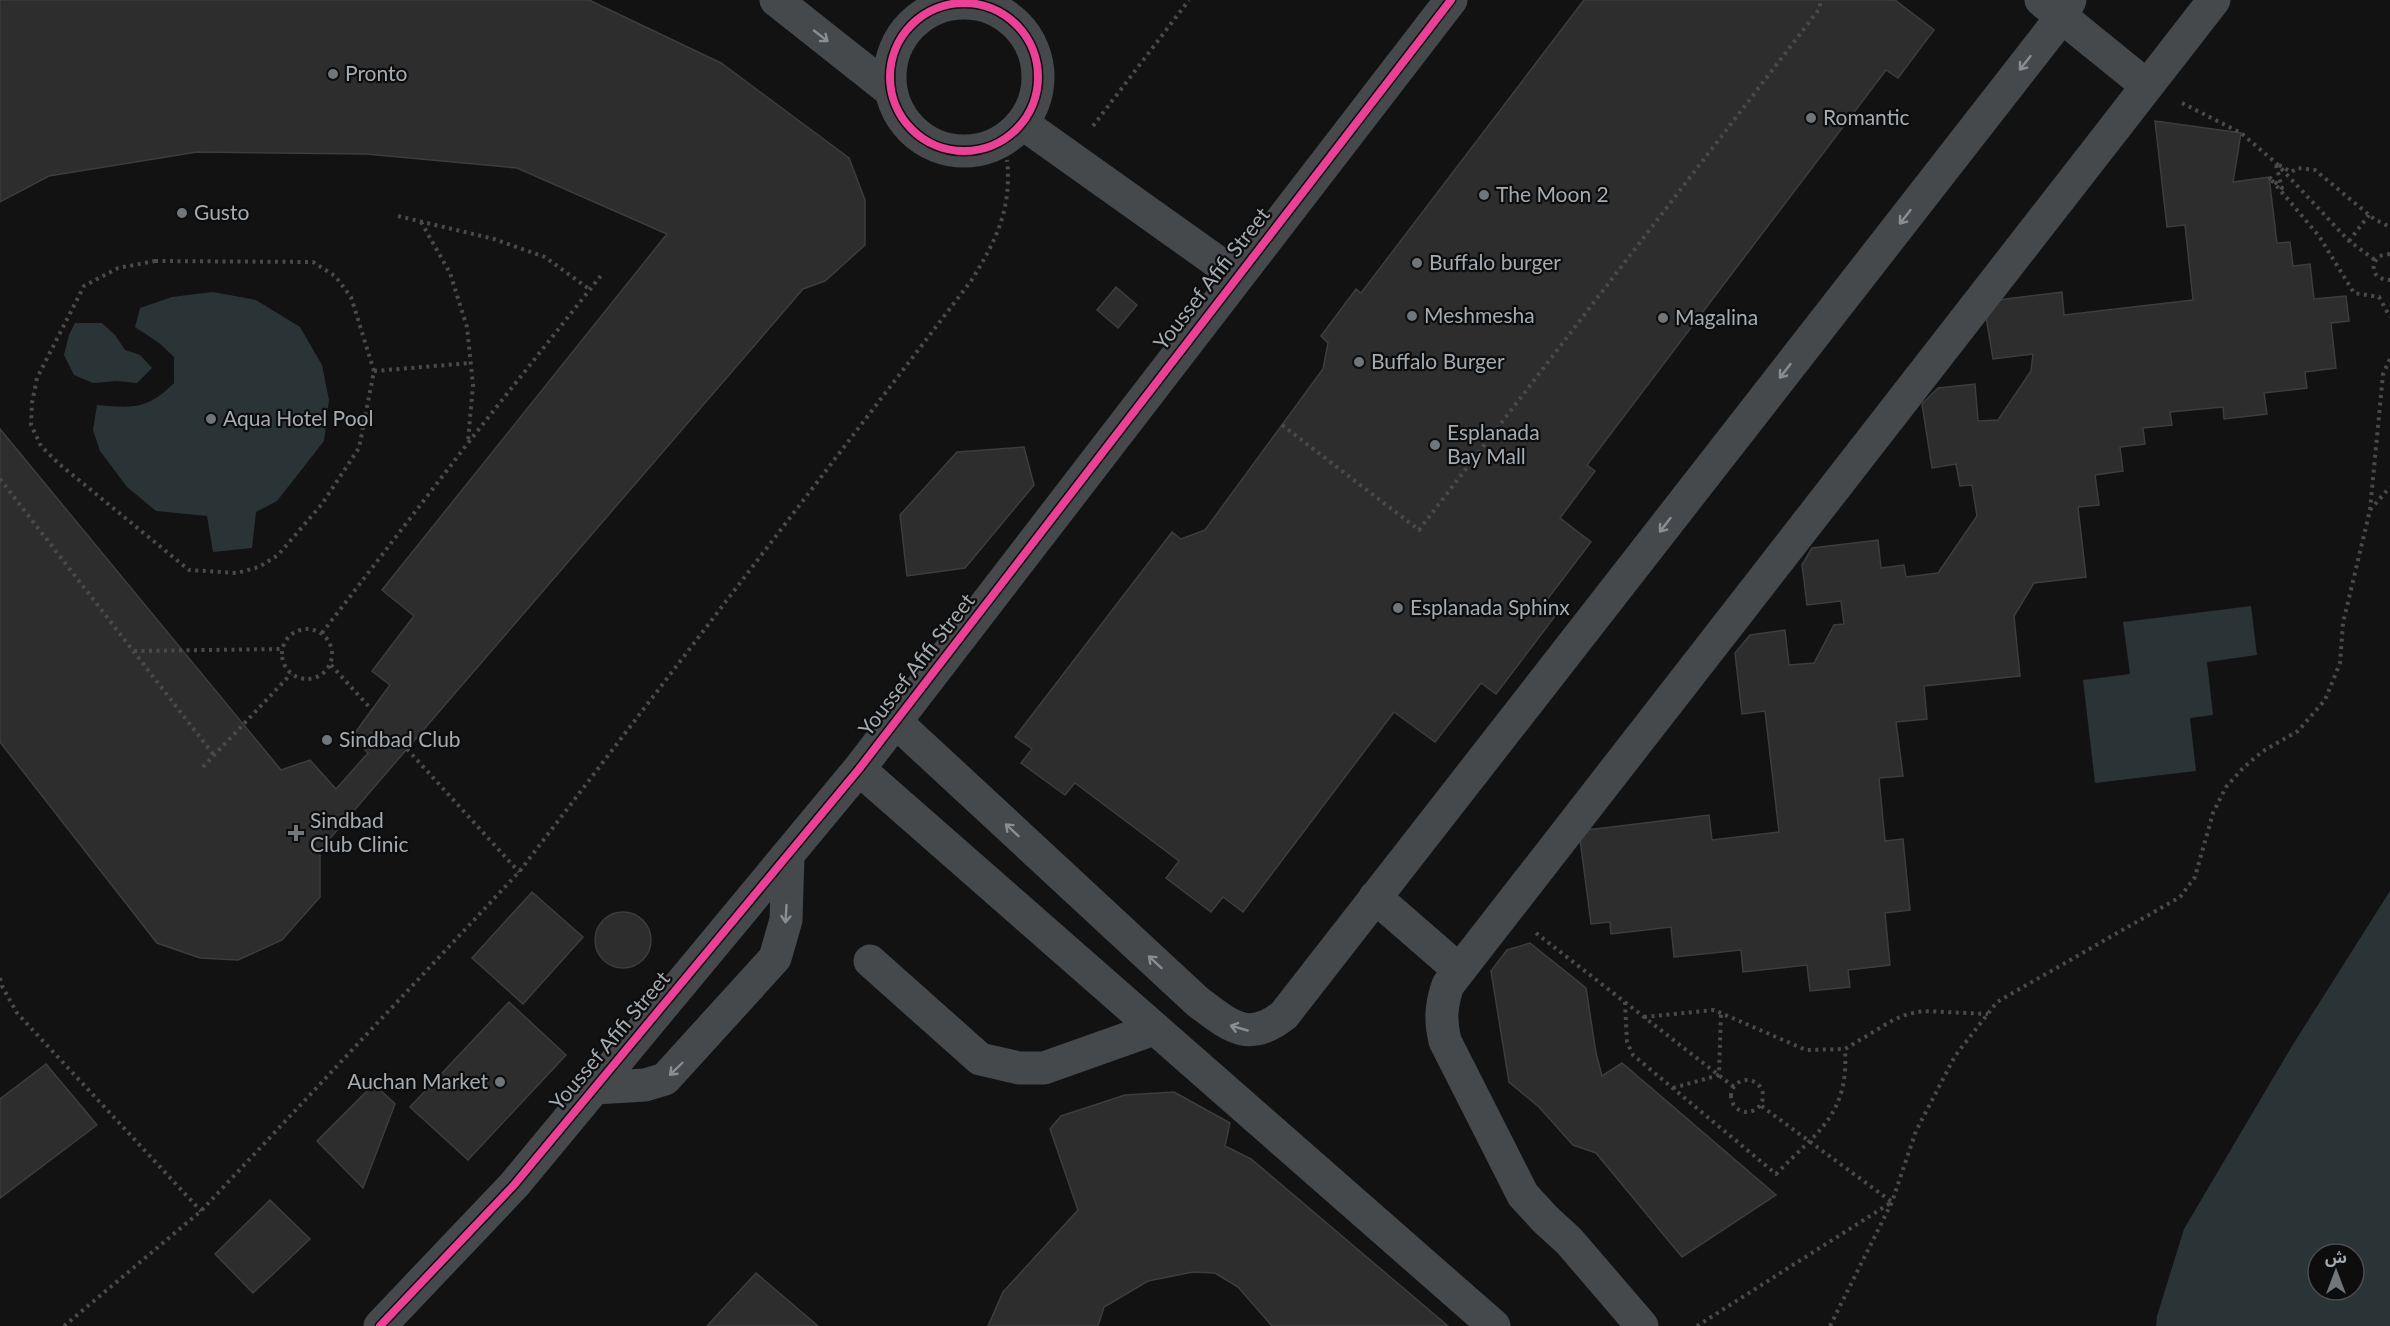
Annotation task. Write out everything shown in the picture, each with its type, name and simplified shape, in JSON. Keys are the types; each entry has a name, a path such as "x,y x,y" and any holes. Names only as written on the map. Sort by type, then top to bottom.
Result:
{"street":[{"path":"776,0 891,91"},
{"name":"Youssef Afifi Street","path":"380,1326 514,1185 858,770 1451,0"},
{"path":"1642,1326 1569,1241 1524,1196 1445,1041 1441,1022 1442,1003 1448,985 2214,0"},
{"path":"958,2 982,6 1001,13 1018,27 1030,44 1037,63 1038,85 1032,105 1014,131 988,147 967,152 946,150 926,141 909,128 898,111 891,91 892,60 905,31 921,17 939,7 958,2"},
{"path":"896,722 1198,1002 1230,1025 1244,1031 1272,1024 1284,1015 1375,897 2057,6 2147,86"},
{"path":"1014,131 1069,157 1237,276"},
{"path":"858,770 1494,1326"},
{"path":"595,1088 645,1085 665,1079 775,958 786,920 788,856"},
{"path":"1375,897 1459,970"},
{"path":"870,961 980,1059 995,1064 1019,1068 1044,1068 1154,1029"}],"path":[{"path":"1069,157 1189,0"},
{"path":"1282,425 1419,530 1820,9 1820,0"},
{"path":"2147,86 2241,133 2276,164 2349,241 2375,260"},
{"path":"64,1326 201,1211 519,872 971,281 992,249 1005,213 1014,131"},
{"path":"2276,164 2291,172 2298,168 2315,170 2369,215 2390,228"},
{"path":"2276,164 2282,189 2269,177 2319,236 2354,293 2379,297 2390,317"},
{"path":"2349,241 2369,215"},
{"path":"398,216 494,238 545,257 589,289"},
{"path":"421,222 450,273 467,327 473,385 468,443"},
{"path":"2390,254 2379,256 2375,260 2374,272 2377,277 2390,280"},
{"path":"155,261 314,262 335,276 351,297 374,371 359,448 322,504 278,555 259,567 237,573 189,570 58,463 41,446 31,425 37,378 84,286 118,268 155,261"},
{"path":"322,633 468,443 603,273"},
{"path":"1830,1326 1892,1202 1916,1131 1955,1056 1997,1002 2180,897 2195,877 2213,813 2226,787 2263,751 2298,730 2325,700 2340,663 2343,623 2370,510 2383,374 2390,359"},
{"path":"374,371 471,363"},
{"path":"2383,374 2390,368"},
{"path":"0,479 213,754"},
{"path":"2370,510 2390,487"},
{"path":"303,629 322,633 332,647 331,664 325,672 309,680 291,674 283,662 283,649 287,639 303,629"},
{"path":"133,651 283,649"},
{"path":"331,664 372,710"},
{"path":"203,767 291,674"},
{"path":"407,749 519,872"},
{"path":"1506,909 1734,1087"},
{"path":"0,978 17,1013 201,1211"},
{"path":"1625,1002 1627,1042 1633,1055 1776,1174 1827,1122 1841,1098 1847,1072 1845,1049"},
{"path":"1644,1017 1706,1010 1721,1013 1806,1050 1845,1049 1893,1020 1923,1011 1988,1014"},
{"path":"1719,1075 1721,1013"},
{"path":"1672,1088 1719,1075"},
{"path":"1746,1080 1759,1086 1763,1099 1760,1105 1748,1112 1741,1111 1732,1100 1731,1093 1734,1087 1746,1080"},
{"path":"1760,1105 1892,1202"},
{"path":"1698,1326 1892,1202"}],"shaded area":[{"name":"Aqua Hotel Pool","path":"213,292 256,300 300,327 322,365 329,400 324,441 277,501 256,512 252,548 213,552 207,516 156,511 127,487 100,451 93,430 97,405 120,407 147,403 174,383 174,357 159,343 135,327 140,308 172,297"},
{"path":"75,323 102,323 115,335 125,350 140,355 152,368 137,383 117,381 93,383 74,375 64,355"},
{"path":"2251,606 2257,655 2207,662 2213,715 2190,718 2196,771 2095,783 2083,680 2130,674 2123,622"},
{"path":"2390,891 2390,1326 2156,1326 2157,1316 2184,1229 2292,1046"}],"building":[{"path":"0,0 589,0 721,63 849,158 865,200 865,245 825,281 803,289 320,850 320,897 282,940 238,960 200,958 157,943 0,742 0,429 281,770 310,760 336,789 368,753 352,737 390,685 372,671 414,616 382,590 667,234 517,168 366,154 197,152 49,176 0,202"},
{"name":"Esplanada Bay Mall","path":"1584,0 1895,0 1934,30 1898,78 1886,70 1587,465 1595,471 1560,518 1591,542 1546,601 1559,611 1496,694 1481,683 1435,742 1394,712 1243,912 1223,897 1211,912 1166,878 1179,861 1075,783 1065,795 1021,763 1032,749 1015,737 1172,532 1181,539 1205,530 1323,369 1328,343 1321,336 1356,289 1361,293"},
{"path":"2155,121 2241,133 2233,182 2269,177 2277,243 2290,242 2293,266 2310,264 2314,299 2346,296 2349,321 2331,323 2336,368 2305,372 2307,388 2264,393 2267,414 2224,419 2223,407 2170,412 2172,425 2143,428 2145,444 2120,447 2123,471 2095,475 2099,505 2078,507 2086,577 2034,583 2014,616 2020,676 1924,686 1927,719 1896,722 1903,776 1879,778 1885,841 1903,839 1910,910 1885,913 1890,965 1848,970 1850,987 1810,991 1807,965 1743,972 1741,950 1674,957 1671,927 1611,934 1610,922 1591,924 1579,831 1709,815 1712,840 1779,832 1765,711 1742,714 1735,653 1750,635 1785,630 1789,665 1814,663 1834,625 1844,624 1841,601 1807,605 1802,565 1812,548 1878,540 1881,568 1904,565 1906,577 1938,573 1977,516 1972,485 1960,486 1956,464 1932,468 1922,404 1938,388 1975,384 1978,421 1998,420 2031,371 2033,354 1993,359 1986,317 1998,300 2062,292 2064,315 2193,300 2185,225 2167,227"},
{"path":"1116,287 1137,305 1118,328 1097,310"},
{"path":"1024,447 1034,485 965,568 907,576 900,515 957,452"},
{"path":"532,892 583,937 523,1004 472,958"},
{"path":"623,912 634,914 643,920 649,929 651,940 649,951 643,960 634,966 623,968 612,966 603,960 597,951 595,940 597,929 603,920 612,914"},
{"path":"1530,943 1586,988 1602,1076 1622,1063 1776,1195 1682,1257 1596,1153 1573,1145 1539,1107 1509,1082 1491,971 1507,950"},
{"path":"509,1002 566,1055 468,1160 410,1107"},
{"path":"46,1064 97,1125 0,1198 0,1099"},
{"path":"374,1084 395,1104 363,1188 317,1141"},
{"path":"1174,1092 1230,1123 1225,1146 1251,1159 1448,1326 1272,1326 1238,1287 1215,1273 1193,1272 1148,1281 1104,1307 1098,1326 988,1326 1003,1292 1078,1210 1050,1129 1061,1116 1125,1095"},
{"path":"270,1200 310,1239 253,1293 215,1254"},
{"path":"756,1273 818,1326 707,1326"}],"cycle path":[{"path":"380,1326 514,1185 859,769 1451,0"},
{"path":"964,3 992,9 1016,25 1032,49 1038,77 1032,105 1016,129 992,145 964,151 936,145 912,129 896,105 890,77 896,49 912,25 936,9 964,3"}],"place":[{"name":"Pronto","path":"333,74"},
{"name":"Romantic","path":"1811,118"},
{"name":"The Moon 2","path":"1484,195"},
{"name":"Gusto","path":"182,213"},
{"name":"Buffalo burger","path":"1417,263"},
{"name":"Meshmesha","path":"1412,316"},
{"name":"Magalina","path":"1663,318"},
{"name":"Buffalo Burger","path":"1359,362"},
{"name":"Aqua Hotel Pool","path":"211,419"},
{"name":"Esplanada Bay Mall","path":"1435,445"},
{"name":"Esplanada Sphinx","path":"1398,608"},
{"name":"Sindbad Club","path":"327,740"},
{"name":"Sindbad Club Clinic","path":"296,833"},
{"name":"Auchan Market","path":"500,1082"}]}
